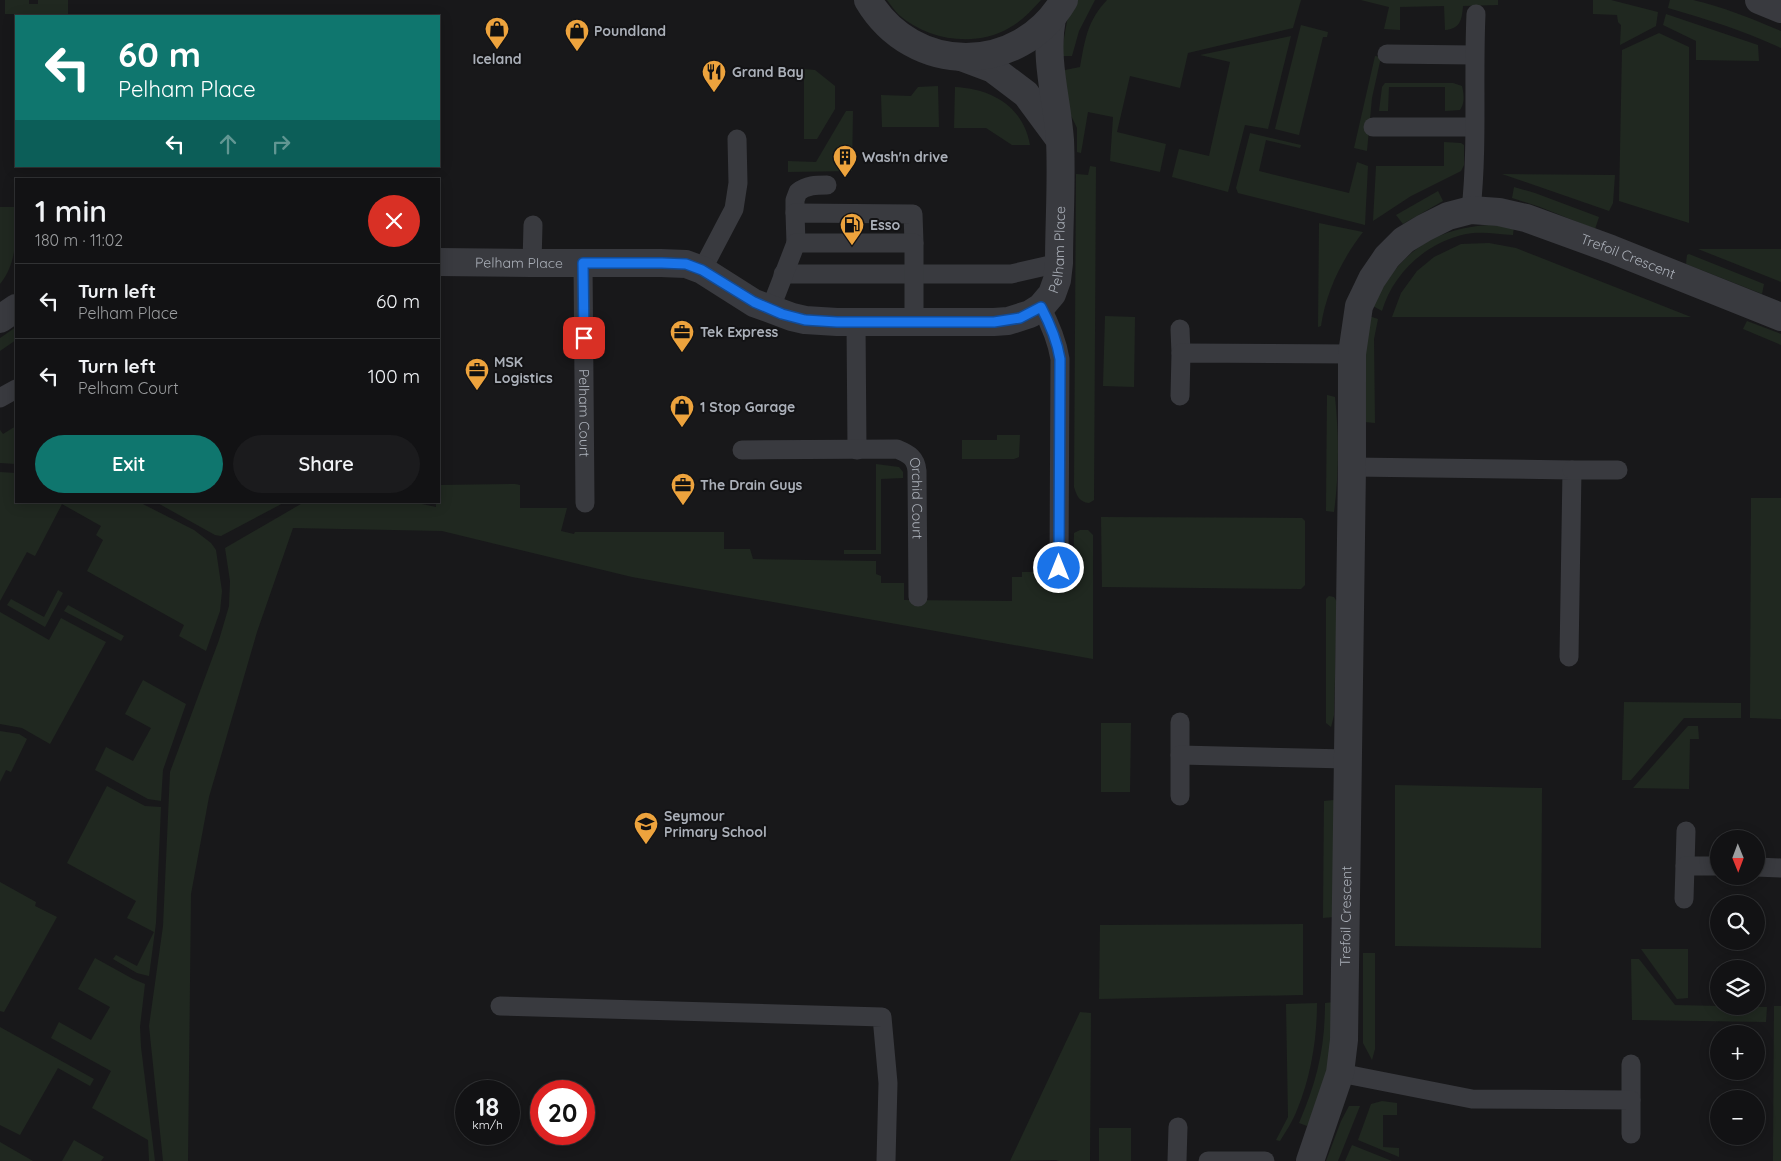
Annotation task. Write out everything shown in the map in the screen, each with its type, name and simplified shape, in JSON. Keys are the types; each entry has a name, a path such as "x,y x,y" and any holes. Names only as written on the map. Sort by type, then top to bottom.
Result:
{"street":[{"path":"868,0 879,17 900,37 935,53 961,57 993,69 1026,94 1060,139"},
{"path":"1759,0 1781,8"},
{"path":"961,57 994,54 1015,46 1037,32 1058,9"},
{"name":"Pelham Place","path":"440,262 686,264 702,270 770,310 805,320 856,322 1008,321 1025,316 1041,307 1052,294 1057,280 1059,263 1060,139 1049,56 1049,31 1058,9"},
{"name":"Trefoil Crescent","path":"1310,1161 1340,1073 1344,1040 1352,354 1359,306 1372,279 1387,257 1404,240 1424,228 1448,216 1472,210 1499,212 1526,218 1610,249 1781,317"},
{"path":"0,319 15,309"}],"lane":[{"path":"1472,210 1476,14"},
{"path":"1387,54 1474,55"},
{"path":"1373,127 1474,127"},
{"path":"702,270 734,209 738,183 737,139"},
{"path":"770,310 796,243 795,214 798,192 804,187 812,185 827,185"},
{"path":"795,214 913,205 914,322"},
{"path":"532,263 533,225"},
{"path":"796,243 914,243"},
{"name":"Pelham Court","path":"583,263 585,503"},
{"path":"783,274 1011,274 1059,263"},
{"path":"1041,307 1053,330 1058,344 1060,359 1059,568"},
{"path":"856,322 857,450"},
{"path":"1180,329 1180,396"},
{"path":"1181,353 1352,354"},
{"path":"0,398 15,389"},
{"name":"Orchid Court","path":"742,450 897,449 913,458 916,464 918,597"},
{"path":"1352,467 1618,470"},
{"path":"1569,657 1572,470"},
{"path":"1180,722 1180,796"},
{"path":"1180,755 1347,759"},
{"path":"1684,899 1686,831"},
{"path":"1685,866 1710,866"},
{"path":"1765,867 1781,868"},
{"path":"500,1006 882,1017 888,1083 886,1161"},
{"path":"1631,1064 1631,1134"},
{"path":"1340,1073 1472,1099 1631,1100"},
{"path":"1177,1161 1178,1127"},
{"path":"1208,1161 1265,1161"}],"shaded area":[{"path":"5,0 29,0 29,4 38,4 38,0 68,0 68,14 5,14"},
{"path":"887,0 1041,0 1022,19 1009,28 982,38 967,39 938,35 911,24 899,15"},
{"path":"1076,0 1095,0 1079,31 1072,56 1061,56 1067,21"},
{"path":"1107,0 1301,0 1293,28 1188,53 1180,88 1130,76 1117,132 1166,144 1160,172 1110,161 1113,117 1088,112 1081,153 1077,152 1077,128 1064,101 1060,71 1080,67 1085,39 1091,23"},
{"path":"1361,0 1498,0 1498,5 1463,6 1462,16 1457,26 1445,30 1444,6 1400,7 1400,30 1384,29 1389,7"},
{"path":"1593,0 1611,0 1658,12 1656,26 1620,45 1621,25 1618,22 1617,15 1593,14"},
{"path":"1670,0 1693,0 1704,3 1781,31 1781,48 1697,16 1668,8"},
{"path":"1666,14 1758,45 1759,61 1696,60 1696,41 1663,25"},
{"path":"1301,25 1328,32 1327,37 1323,37 1299,135 1275,129"},
{"path":"1659,33 1689,47 1689,223 1619,201 1622,50"},
{"path":"1291,36 1268,129 1245,125 1228,192 1172,177 1179,149 1209,156 1230,62 1200,55"},
{"path":"1375,56 1381,57 1372,98 1367,151 1354,148"},
{"path":"804,69 815,70 835,86 835,109 817,139 804,139"},
{"path":"1385,83 1453,83 1462,86 1463,104 1460,110 1445,111 1445,87 1389,87 1388,111 1379,111 1382,87"},
{"path":"938,86 939,127 882,127 881,95 911,96 918,87"},
{"path":"955,87 981,91 1004,102 1021,120 1030,145 1012,145 986,128 954,128"},
{"path":"846,111 853,111 852,171 788,172 788,161 816,162"},
{"path":"1250,133 1301,145 1300,148 1266,140 1259,171 1349,193 1357,162 1368,166 1365,225 1238,193 1236,188"},
{"path":"1444,142 1461,143 1464,145 1464,165 1461,171 1411,196 1373,221 1376,166 1444,166"},
{"path":"1090,166 1096,167 1094,500 1089,503 1079,498 1074,487 1076,174 1088,175"},
{"path":"1502,174 1615,175 1613,203 1609,211"},
{"path":"1514,187 1599,217 1595,229 1512,198"},
{"path":"1438,191 1443,201 1403,224 1396,215"},
{"path":"0,207 15,207 15,247 10,266 0,284"},
{"path":"1319,223 1363,232 1348,253 1336,276 1323,313 1321,326 1318,327"},
{"path":"1488,225 1514,226 1513,235 1472,233 1438,244 1425,252 1403,272 1387,297 1382,311 1373,306 1393,272 1418,248 1449,232"},
{"path":"1489,243 1516,248 1691,317 1392,317 1401,293 1417,271 1434,257 1461,244"},
{"path":"1698,249 1781,249 1781,282"},
{"path":"1689,254 1764,284 1762,294 1686,264 1687,255"},
{"path":"1105,316 1135,317 1134,387 1103,386"},
{"path":"1369,316 1378,319 1374,339 1375,423 1365,422 1364,352"},
{"path":"1747,321 1781,334 1781,345 1743,329"},
{"path":"15,328 15,341 0,351 0,338"},
{"path":"1327,395 1335,397 1337,425 1338,469 1334,512 1326,511"},
{"path":"15,427 15,464 0,463 0,430 3,434"},
{"path":"997,435 1020,435 1019,457 1014,459 962,459 962,440 997,440"},
{"path":"876,464 899,467 903,472 903,478 881,479 881,554 844,554 844,550 876,550"},
{"path":"0,472 15,473 15,503 141,503 194,530 211,543 216,550 222,591 220,611 206,651 179,636 184,625 87,571 103,540 96,535 101,526 62,504 35,556 27,552 0,601"},
{"path":"440,485 520,485 520,508 567,508 561,531 574,534 575,532 724,532 724,549 750,549 753,559 876,561 876,574 881,576 881,583 904,583 904,600 1012,601 1012,577 1022,577 1022,572 1073,572 1074,533 1080,530 1088,530 1093,535 1093,659 632,577 442,531 293,528 257,632 209,797 191,894 188,1161 163,1161 149,1026 163,926 170,772 219,640 229,606 230,581 225,548 303,503 417,503 436,507 436,503 440,503"},
{"path":"1751,498 1781,498 1781,719 1750,718"},
{"path":"158,503 283,503 221,536 215,535"},
{"path":"1101,517 1302,518 1305,521 1305,585 1301,589 1102,587"},
{"path":"58,590 63,593 45,627 7,605 11,599 44,617"},
{"path":"1329,596 1334,597 1337,602 1334,715 1331,727 1326,723 1326,599"},
{"path":"68,605 124,636 121,641 64,611"},
{"path":"0,612 49,640 61,618 106,642 50,744 22,728 0,724"},
{"path":"143,680 186,704 163,770 161,801 148,799 95,770 106,747 133,761 151,728 125,714"},
{"path":"1624,702 1741,703 1741,718 1684,718 1631,780 1622,780"},
{"path":"1101,723 1131,723 1130,792 1101,792"},
{"path":"1688,726 1698,726 1699,739 1690,739 1689,789 1633,788"},
{"path":"0,731 19,734 27,739 11,772 6,770 0,782"},
{"path":"1395,785 1542,788 1541,948 1395,946"},
{"path":"107,786 145,806 161,807 156,923 149,976 137,973 113,959 116,955 137,966 154,932 127,918 136,901 67,863"},
{"path":"1334,800 1334,917 1323,918 1324,801"},
{"path":"0,882 36,902 35,906 57,917 4,1012 0,1011"},
{"path":"1303,924 1303,995 1099,999 1100,925"},
{"path":"1641,949 1688,949 1688,998 1677,999"},
{"path":"1363,953 1375,953 1375,1049 1372,1060 1363,1043"},
{"path":"95,958 145,984 140,1027 141,1047 155,1161 149,1161 148,1140 92,1108 111,1071 51,1038 59,1022 91,1040 110,1007 78,989"},
{"path":"1631,959 1639,959 1675,1005 1710,1006 1710,1015 1765,1015 1765,1007 1767,1007 1766,1022 1632,1020"},
{"path":"1335,1002 1330,1063 1317,1107 1307,1126 1299,1123 1311,1093 1319,1064 1322,1050 1325,1003"},
{"path":"1317,1003 1316,1030 1306,1084 1291,1122 1280,1141 1276,1140 1288,1117 1286,1004"},
{"path":"1774,1006 1781,1006 1781,1161 1773,1161"},
{"path":"1080,1012 1091,1013 1090,1161 1010,1161"},
{"path":"0,1027 94,1079 90,1086 58,1068 20,1135 0,1125"},
{"path":"1382,1101 1397,1103 1397,1115 1383,1115 1383,1147 1399,1148 1399,1157 1358,1140 1371,1104"},
{"path":"1349,1106 1360,1106 1338,1161 1326,1161 1341,1121"},
{"path":"1099,1128 1131,1128 1131,1161 1099,1161"},
{"path":"74,1140 104,1157 101,1161 62,1161"},
{"path":"0,1142 33,1161 0,1161"},
{"path":"1352,1145 1392,1161 1345,1161"}],"place":[{"name":"Iceland","path":"497,50"},
{"name":"Poundland","path":"577,52"},
{"name":"Grand Bay","path":"714,93"},
{"name":"Wash'n drive","path":"845,178"},
{"name":"Esso","path":"852,246"},
{"name":"Tek Express","path":"682,353"},
{"name":"MSK Logistics","path":"477,391"},
{"name":"1 Stop Garage","path":"682,428"},
{"name":"The Drain Guys","path":"683,506"},
{"name":"Seymour Primary School","path":"646,845"}],"route":[{"path":"584,338 583,263 686,264 702,270 770,310 805,320 837,322 994,322 1020,318 1041,307 1053,330 1058,344 1060,359 1059,568"}]}
